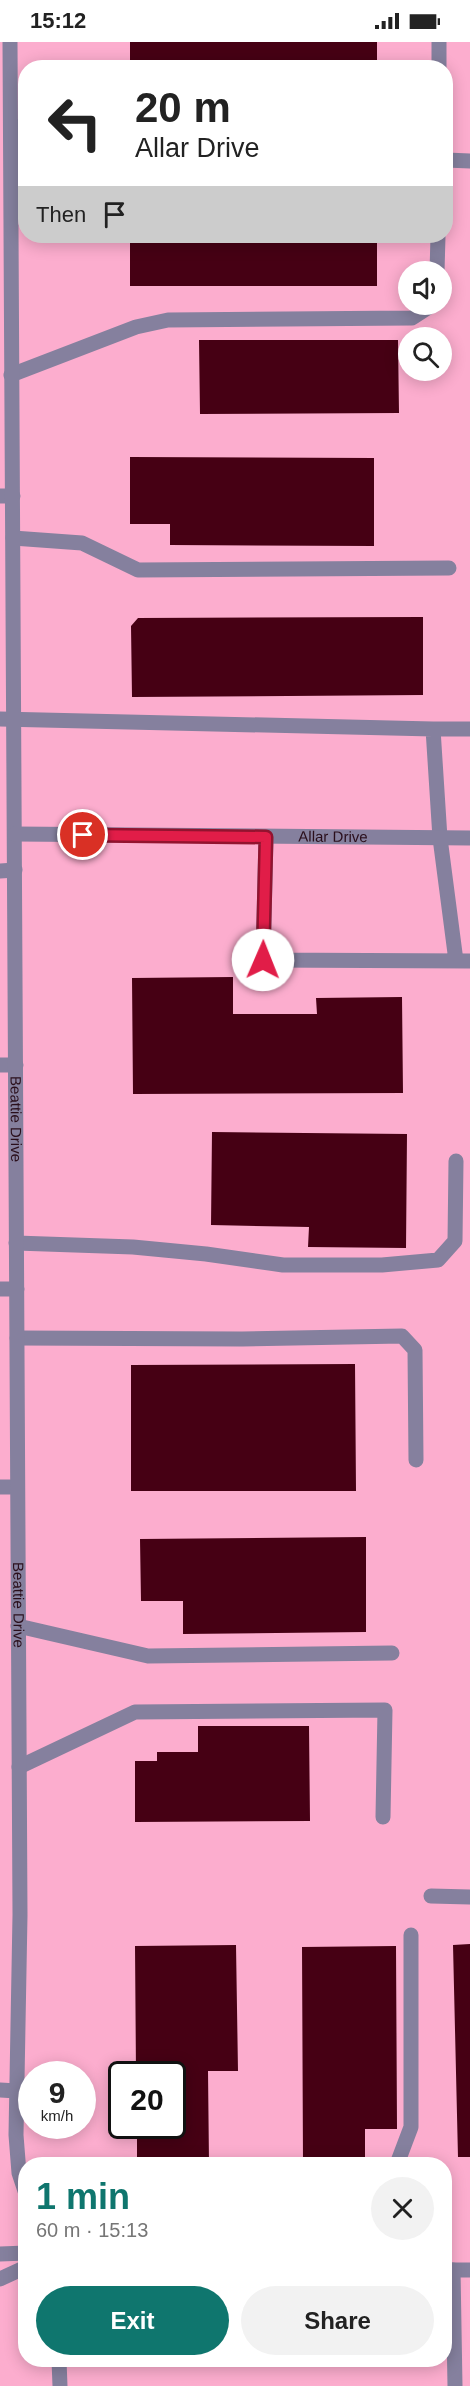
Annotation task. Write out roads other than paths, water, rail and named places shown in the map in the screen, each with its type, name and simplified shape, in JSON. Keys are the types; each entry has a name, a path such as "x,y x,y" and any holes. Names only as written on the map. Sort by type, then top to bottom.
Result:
{"street":[{"name":"Beattie Drive","path":"10,42 5,73 18,127 6,257 11,375 7,496 14,538 7,719 15,834 8,870 16,1065 20,1915 16,2091 18,2163"},
{"path":"439,42 439,60"},
{"path":"453,160 470,161"},
{"path":"437,261 438,243"},
{"path":"11,375 136,327 168,320 412,318 417,315"},
{"path":"14,538 82,543 138,570 449,568"},
{"path":"7,719 470,729"},
{"path":"266,837 263,960 463,961 440,838 434,729"},
{"name":"Allar Drive","path":"15,834 470,838"},
{"path":"0,1065 16,1065"},
{"path":"16,1243 133,1247 283,1265 382,1265 438,1260 455,1241 456,1161"},
{"path":"0,1289 16,1289"},
{"path":"16,1338 242,1339 402,1336 415,1350 416,1460"},
{"path":"0,1487 17,1487"},
{"path":"18,1626 148,1656 392,1653"},
{"path":"19,1767 135,1712 385,1710 383,1817"},
{"path":"431,1896 470,1897"},
{"path":"400,2157 411,2127 411,1935"},
{"path":"0,2090 16,2091"},
{"path":"0,2254 18,2253"},
{"path":"452,2270 470,2270"},
{"path":"0,2279 18,2271"},
{"path":"452,2340 454,2386"},
{"path":"59,2367 60,2386"}]}
